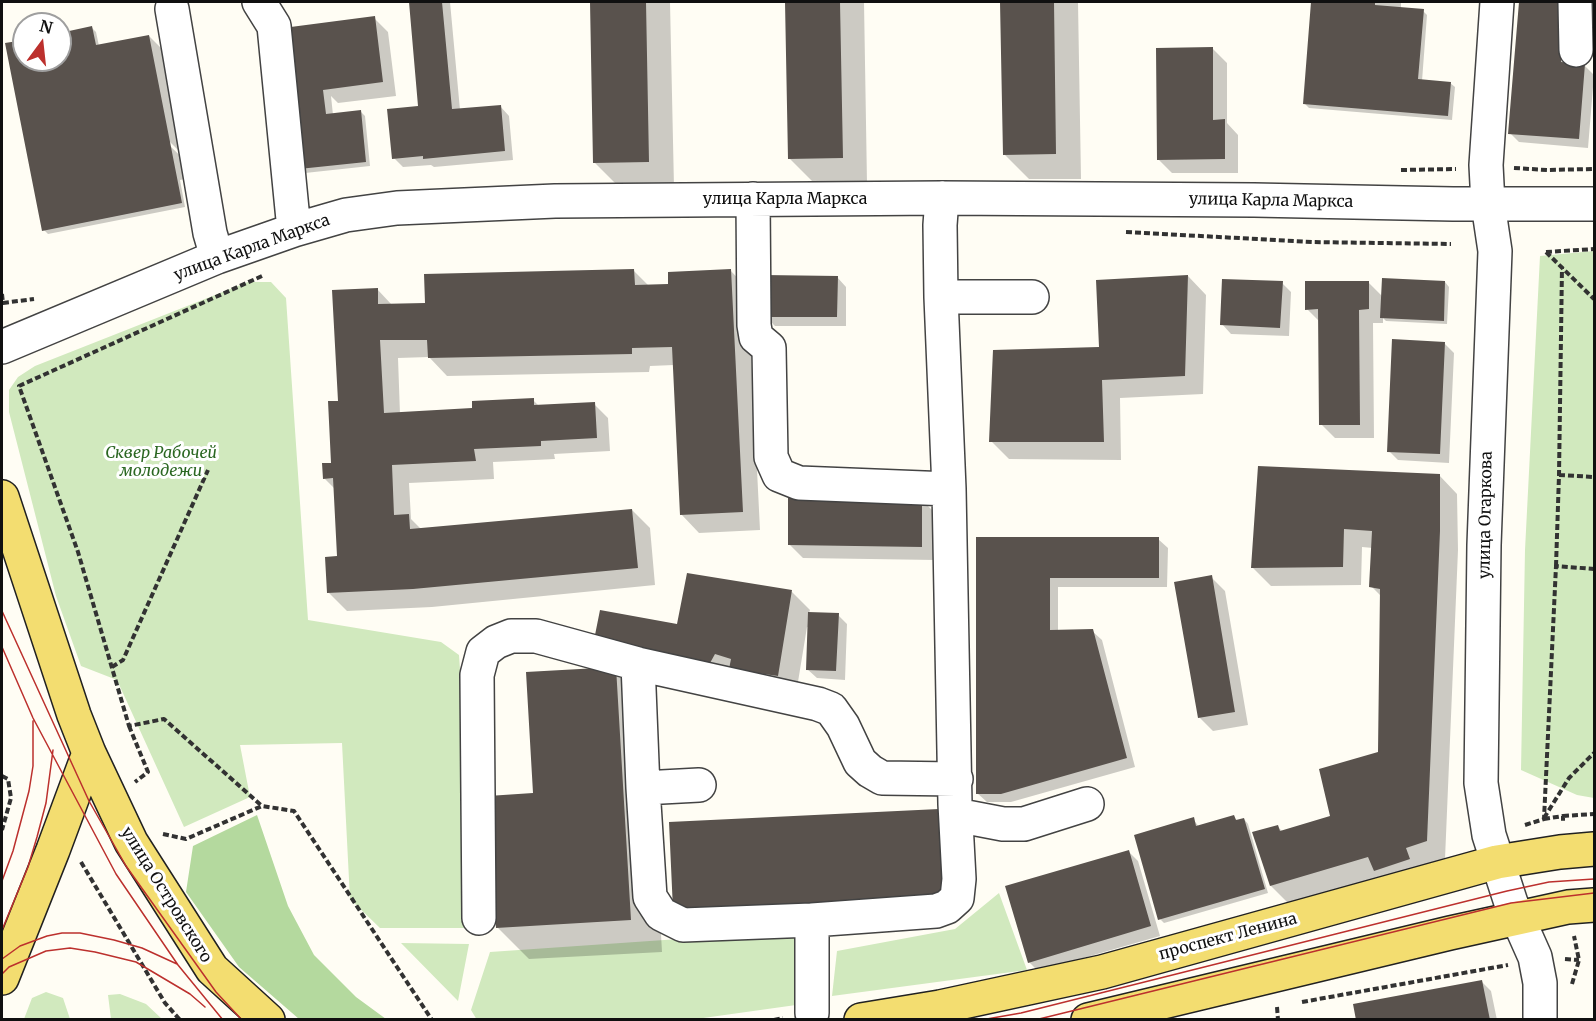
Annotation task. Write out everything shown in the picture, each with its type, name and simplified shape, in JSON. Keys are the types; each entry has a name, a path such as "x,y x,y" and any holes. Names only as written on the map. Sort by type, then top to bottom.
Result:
{"main road":[{"name":"улица Островского","path":"2,497 63,683 89,753 131,843 212,969 268,1020"},
{"path":"2,978 89,753"},
{"name":"проспект Ленина","path":"861,1020 940,1007 1102,972 1493,849 1560,852 1594,849"},
{"path":"1088,1020 1517,918 1568,907 1594,905"}],"street":[{"name":"улица Огаркова","path":"1497,2 1486,165 1488,204 1495,251 1484,545 1481,783 1493,849 1517,918 1535,957 1540,983 1540,1020"},
{"path":"1575,2 1576,50"},
{"path":"172,9 210,233 217,257"},
{"path":"269,10 294,230"},
{"name":"улица Карла Маркса","path":"2,346 217,257 294,230 346,215 397,208 555,201 942,198 1594,204"},
{"path":"638,664 650,897 661,914 683,925 813,920 936,911 957,898 959,879 949,489 941,297 942,198"},
{"path":"753,200 754,325 756,337 769,348 771,457 779,475 799,483 949,489"},
{"path":"941,297 1032,297"},
{"path":"478,918 477,675 483,652 496,642 511,636 536,636 638,664 831,708 843,726 860,762 882,778 956,779"},
{"path":"643,788 699,785"},
{"path":"956,815 1003,824 1024,824 1087,804"},
{"path":"812,1013 813,920"}],"path":[{"path":"1594,249 1546,252 1594,299"},
{"path":"1544,819 1559,475 1562,267"},
{"path":"2,294 3,303"},
{"path":"19,386 78,552 129,726 148,772"},
{"path":"112,667 123,660 208,470"},
{"path":"1559,475 1594,477"},
{"path":"1556,566 1594,569"},
{"path":"129,726 164,719 262,806"},
{"path":"1493,849 1544,819 1569,778 1594,753"},
{"path":"2,776 8,779 11,798 2,830"},
{"path":"152,832 186,839 262,806 294,811 432,1020"},
{"path":"1563,816 1594,814"},
{"path":"80,861 165,1003 180,1020"},
{"path":"1293,1004 1505,965 1535,957"},
{"path":"1266,1009 1285,1006"},
{"path":"1277,1007 1278,1020"},
{"path":"774,1020 812,1013"}],"green space":[{"path":"1594,251 1594,798 1577,795 1521,770 1525,550 1540,256"},
{"name":"Сквер Рабочей молодежи","path":"248,282 271,282 286,298 308,620 441,642 459,655 462,699 464,928 380,928 350,899 342,743 240,745 250,797 184,827 117,680 81,666 56,596 9,412 9,390 18,377 35,366"},
{"path":"257,815 288,906 314,955 356,997 386,1019 299,1019 239,967 186,892 193,846"},
{"path":"999,893 1027,970 832,996 837,951 955,929"},
{"path":"795,931 796,1005 689,1020 477,1020 471,1010 490,952"},
{"path":"401,943 469,944 458,1001"},
{"path":"46,992 63,998 70,1019 24,1019 32,998"},
{"path":"120,994 146,1004 162,1019 111,1019 108,995"}],"building":[{"path":"409,2 442,2 452,109 501,105 505,151 423,159 423,156 392,159 387,109 418,106"},
{"path":"590,2 646,2 649,162 593,163"},
{"path":"785,2 840,2 843,158 788,159"},
{"path":"1000,2 1054,2 1056,154 1003,155"},
{"path":"1311,2 1375,2 1375,5 1424,9 1418,79 1451,82 1448,116 1303,104"},
{"path":"1519,2 1566,2 1561,62 1585,64 1579,139 1508,134"},
{"path":"375,16 383,82 323,90 326,114 361,110 366,162 299,169 283,28"},
{"path":"92,26 96,45 149,35 182,203 42,231 5,43 12,42 12,72 72,72 72,30"},
{"path":"1213,47 1213,120 1225,119 1225,159 1157,160 1156,48"},
{"path":"634,269 635,285 668,284 668,272 731,269 743,512 680,515 672,347 632,348 632,354 428,358 427,340 380,340 384,413 472,408 472,401 534,398 534,405 595,402 597,438 541,441 541,446 474,449 476,461 392,465 394,515 409,514 410,529 632,509 638,568 413,589 327,593 325,557 337,556 333,478 323,479 322,463 331,463 328,401 338,401 332,290 378,288 378,304 425,303 424,274"},
{"path":"764,275 838,276 837,317 764,317"},
{"path":"1188,275 1185,376 1102,380 1104,442 989,442 993,350 1099,347 1096,280"},
{"path":"1382,278 1445,281 1444,321 1380,318"},
{"path":"1222,279 1283,281 1280,328 1220,325"},
{"path":"1305,281 1369,281 1369,309 1359,310 1360,425 1319,425 1318,309 1305,310"},
{"path":"1392,339 1445,342 1440,454 1387,452"},
{"path":"1258,466 1440,474 1440,531 1427,841 1406,848 1410,859 1374,871 1368,857 1270,886 1252,832 1278,825 1280,831 1330,816 1319,769 1378,752 1380,589 1369,587 1372,531 1344,529 1343,567 1251,568"},
{"path":"788,497 922,498 922,547 788,545"},
{"path":"976,537 1159,537 1159,578 1050,578 1050,630 1093,629 1127,758 1001,794 976,794"},
{"path":"687,573 792,590 778,676 729,669 731,659 715,654 710,663 594,640 600,610 677,624"},
{"path":"1212,575 1235,712 1198,718 1174,582"},
{"path":"808,612 839,613 836,671 806,670"},
{"path":"616,667 631,920 496,928 488,796 533,793 526,672"},
{"path":"939,809 943,898 673,910 669,822"},
{"path":"1234,815 1236,820 1244,818 1265,889 1158,920 1134,835 1194,817 1196,826"},
{"path":"1129,850 1151,926 1028,963 1005,886"},
{"path":"1482,980 1490,1020 1356,1020 1353,1004"}],"tram line":[{"path":"2,611 89,801 126,866 216,992 242,1020"},
{"path":"2,647 33,718 116,874 178,965 223,1020"},
{"path":"2,881 13,851 29,791 33,766 33,721"},
{"path":"2,930 28,867 37,837 46,803 53,750"},
{"path":"981,1020 1021,1013 1507,891 1549,882 1594,879"},
{"path":"1035,1020 1511,903 1594,893"},
{"path":"2,959 20,946 47,936 80,933 142,948 177,964"},
{"path":"2,974 9,967 46,951 70,948 95,952 136,962 190,994 205,1007"}]}
